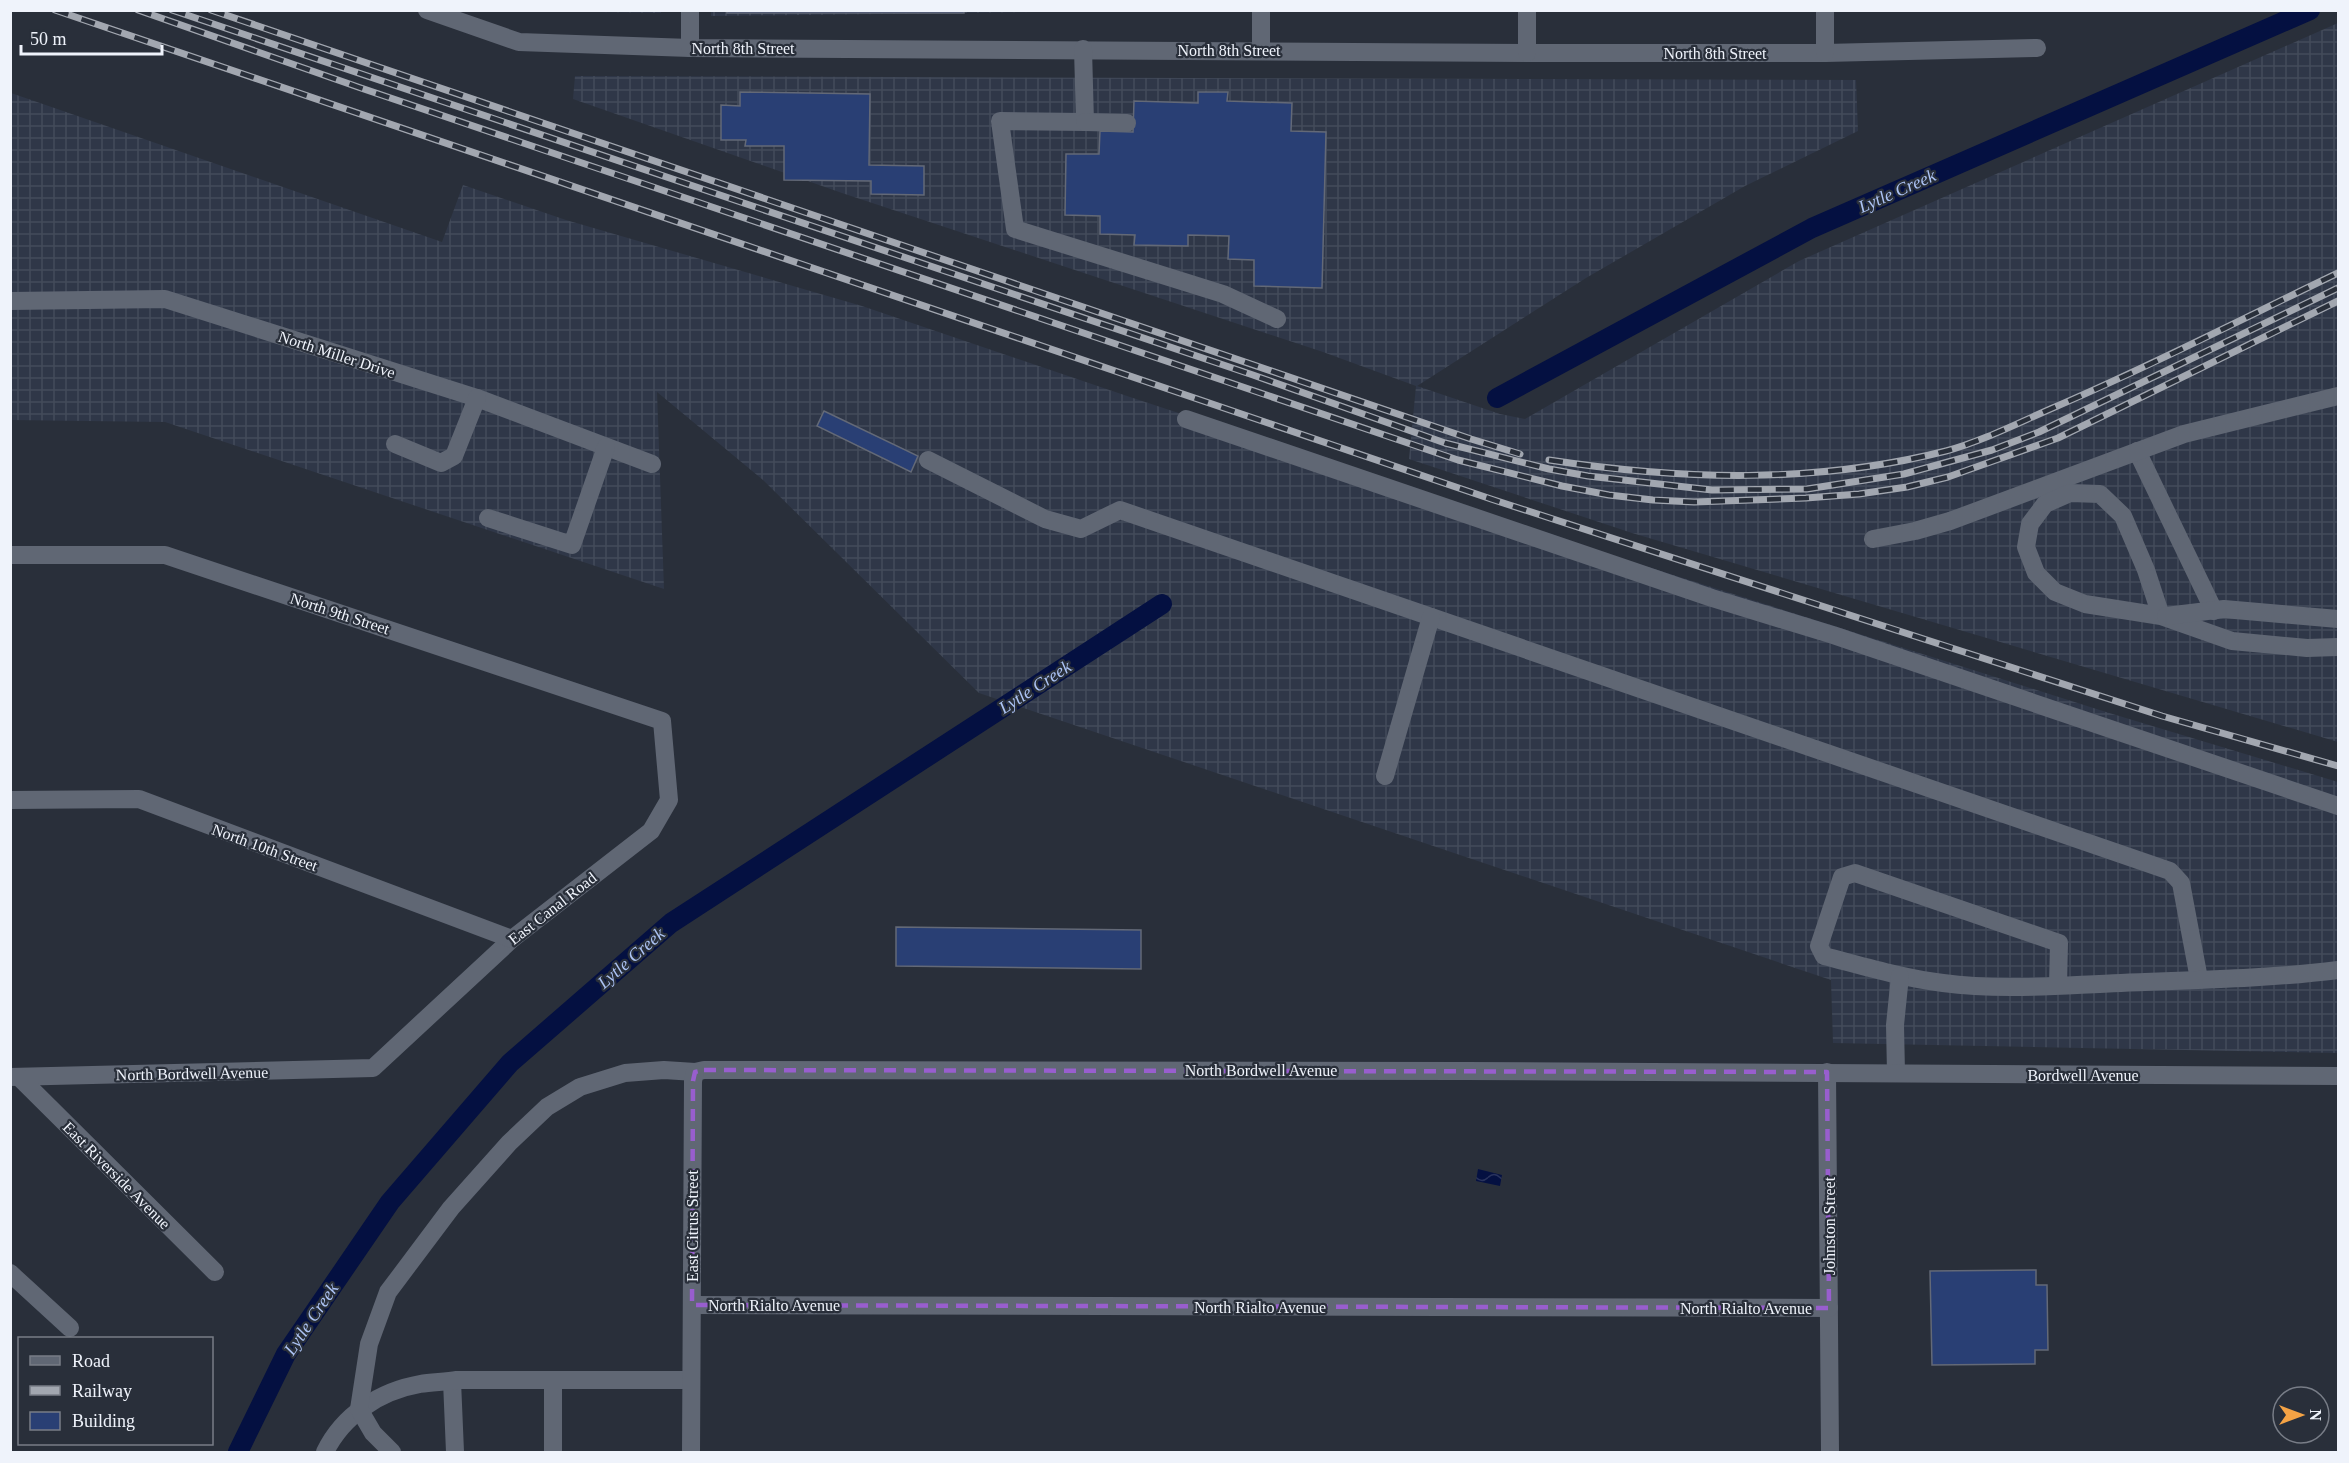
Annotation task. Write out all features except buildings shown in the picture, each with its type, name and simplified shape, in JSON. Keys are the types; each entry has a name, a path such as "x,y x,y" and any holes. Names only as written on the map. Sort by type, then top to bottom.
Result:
{"street":[{"name":"North 8th Street","path":"427,10 519,42 690,48 1527,53 1825,53 2037,48"},
{"path":"690,10 690,48"},
{"path":"1261,10 1261,50"},
{"path":"1527,10 1527,53"},
{"path":"1825,10 1825,53"},
{"path":"1083,49 1085,122"},
{"path":"1127,123 1000,121 1015,229 1222,294 1277,319"},
{"name":"North Miller Drive","path":"10,300 165,299 477,398 652,464"},
{"path":"1873,539 1915,531 2054,490 2137,451 2184,434 2338,396"},
{"path":"395,444 441,463 454,456 477,398"},
{"path":"1186,419 1690,591 1833,635 2338,806"},
{"path":"488,518 572,545 606,447"},
{"path":"2137,451 2214,611"},
{"path":"928,460 1045,519 1081,529 1120,510 2170,871 2181,882 2199,980"},
{"path":"2054,490 2100,494 2123,516 2133,537 2161,616"},
{"path":"2054,490 2030,524 2026,547 2036,573 2055,592 2085,604 2161,616 2232,641 2307,648 2338,647"},
{"name":"North 9th Street","path":"10,555 165,555 662,721"},
{"path":"2161,616 2224,609 2338,619"},
{"path":"1385,776 1431,617"},
{"name":"East Canal Road","path":"373,1068 512,939 651,831 669,800 662,721"},
{"name":"North 10th Street","path":"10,800 139,799 512,939"},
{"path":"2058,985 2059,943 1855,873 1842,877 1819,946 1824,956 1900,976 1972,986 2058,985 2199,980 2338,970"},
{"path":"1896,1073 1895,1025 1900,976"},
{"name":"North Bordwell Avenue","path":"15,1077 373,1068"},
{"name":"North Bordwell Avenue","path":"359,1409 369,1344 388,1292 451,1208 509,1143 547,1107 580,1087 625,1073 664,1070 695,1072 704,1070 991,1070 1827,1072"},
{"name":"East Citrus Street","path":"691,1452 693,1081 695,1072"},
{"name":"Bordwell Avenue","path":"1827,1072 2338,1076"},
{"name":"Johnston Street","path":"1827,1072 1830,1452"},
{"name":"East Riverside Avenue","path":"15,1077 215,1272"},
{"path":"10,1274 70,1328"},
{"name":"North Rialto Avenue","path":"692,1305 1829,1308"},
{"path":"553,1380 553,1452"},
{"path":"325,1452 359,1409 387,1393 419,1384 452,1381 691,1380"},
{"path":"452,1381 455,1452"},
{"path":"359,1409 373,1433 392,1452"}],"highlighted area":[{"path":"704,1070 1827,1072 1829,1308 692,1305 693,1081 695,1072"}],"shaded area":[{"path":"661,10 661,13 531,11"},
{"path":"711,10 1127,11 711,16"},
{"path":"2338,23 2338,742 1632,533 1409,459 1416,386 1323,352 842,193 573,99 575,76 1856,80 1858,131 1745,186 1586,278 1417,386 1500,414 1525,419 1799,261"},
{"path":"11,93 442,242 463,185 566,220 862,306 1607,554 2106,712 2338,782 2338,1053 1833,1043 1831,980 979,693 763,480 657,392 664,589 165,422 11,420"}],"water":[{"path":"1478,1169 1502,1175 1500,1186 1476,1181"}],"waterway":[{"name":"Lytle Creek","path":"1497,398 1812,228 2310,10"},
{"name":"Lytle Creek","path":"238,1452 286,1354 390,1202 510,1063 671,923 1162,604"}],"railway":[{"path":"55,10 1491,499 2162,716 2338,766"},
{"path":"138,10 358,87 1458,460 1562,486 1609,495 1694,502 1806,498 1907,487 1948,477 2058,438 2338,301"},
{"path":"172,10 1253,375 1445,443 1549,469 1588,476 1712,490 1807,489 1904,474 1992,450 2039,432 2338,288"},
{"path":"211,10 1520,454"},
{"path":"1549,460 1648,472 1698,475 1798,474 1897,462 1946,451 1988,437 2091,391 2338,273"}]}
